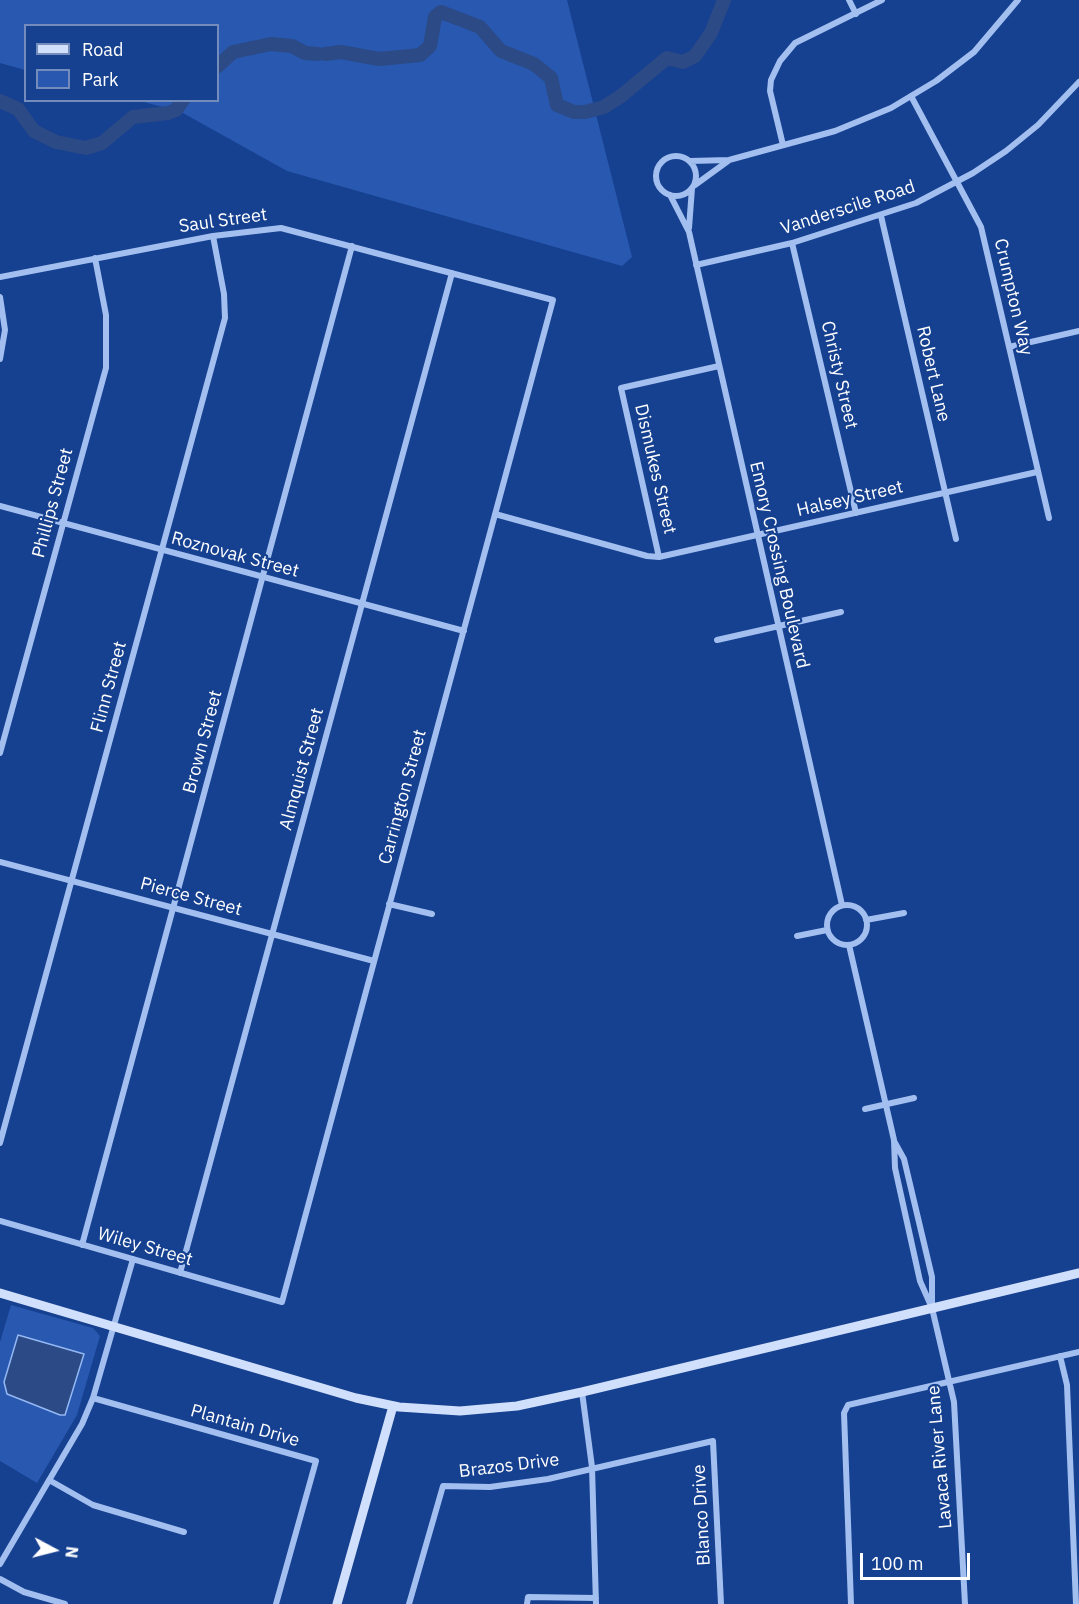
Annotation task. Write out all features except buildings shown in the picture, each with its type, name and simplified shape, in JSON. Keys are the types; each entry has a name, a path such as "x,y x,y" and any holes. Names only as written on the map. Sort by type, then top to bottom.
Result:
{"main road":[{"path":"0,1293 315,1387 393,1406 432,1410 489,1409 582,1392 1079,1272"},
{"path":"337,1604 393,1406"}],"street":[{"path":"849,0 856,14"},
{"path":"783,145 770,91 771,80 780,61 795,43 882,0"},
{"path":"689,232 670,195 658,184 658,168 670,157 678,156 690,160 729,160 865,121 936,81 974,52 1018,0"},
{"name":"Vanderscile Road","path":"696,265 792,243 916,203 958,181 1022,138 1079,82"},
{"name":"Crumpton Way","path":"911,96 981,227 1048,518"},
{"path":"689,232 696,174 690,160"},
{"path":"670,195 682,195 729,160"},
{"name":"Robert Lane","path":"881,216 956,539"},
{"name":"Saul Street","path":"0,277 213,236 281,228 553,300"},
{"name":"Emory Crossing Boulevard","path":"689,232 756,535 842,905"},
{"name":"Flinn Street","path":"0,1143 225,318 224,294 213,236"},
{"name":"Christy Street","path":"792,243 856,513"},
{"name":"Brown Street","path":"82,1245 352,246"},
{"name":"Phillips Street","path":"0,753 106,368 106,315 95,258"},
{"name":"Almquist Street","path":"180,1273 452,273"},
{"path":"0,297 5,330 0,359"},
{"name":"Carrington Street","path":"282,1302 553,300"},
{"path":"1009,347 1079,331"},
{"name":"Dismukes Street","path":"659,557 621,388 719,366"},
{"name":"Halsey Street","path":"495,514 647,556 659,557 1037,472"},
{"name":"Roznovak Street","path":"0,506 464,631"},
{"path":"717,640 841,612"},
{"name":"Pierce Street","path":"0,862 374,961"},
{"path":"389,904 432,914"},
{"path":"842,905 855,906 866,920 865,934 849,945 836,942 827,930 827,918 831,912 842,905"},
{"path":"866,920 904,913"},
{"path":"797,936 827,930"},
{"path":"849,945 894,1140 895,1168 920,1281 932,1308"},
{"path":"865,1109 914,1098"},
{"path":"894,1140 904,1159 932,1277 934,1288 932,1308"},
{"name":"Wiley Street","path":"0,1221 282,1302"},
{"path":"0,1564 82,1424 93,1398 133,1259"},
{"name":"Lavaca River Lane","path":"932,1308 954,1401 959,1460 965,1604"},
{"path":"851,1604 845,1409 848,1405 1079,1352"},
{"path":"1060,1356 1067,1385 1076,1604"},
{"path":"526,1604 528,1597 596,1601 592,1467 582,1392"},
{"name":"Plantain Drive","path":"93,1398 316,1461 276,1604"},
{"name":"Blanco Drive","path":"592,1467 713,1441 721,1604"},
{"name":"Brazos Drive","path":"409,1604 443,1486 502,1485 548,1479 592,1467"},
{"path":"49,1480 93,1505 184,1532"},
{"path":"0,1579 24,1592 65,1604"}],"green space":[{"path":"0,0 567,0 632,257 622,266 287,171 181,112 144,102 219,102 219,24 24,24 24,70 0,63"},
{"path":"11,1305 93,1328 100,1336 77,1415 37,1483 0,1461 0,1342"}],"shaded area":[{"path":"18,1335 84,1354 65,1415 7,1394 4,1382"}],"waterway":[{"path":"325,54 341,52 379,59 420,55 430,46 435,17 441,12 480,27 501,51 534,64 551,78 557,105 574,112 585,112 604,107 621,96 667,58 683,62 695,56 711,33 724,0"},
{"path":"219,65 233,52 271,44 292,46 305,53 318,54"},
{"path":"0,101 18,109 34,131 56,142 86,148 102,143 133,117 168,113 176,110 182,102"}]}
